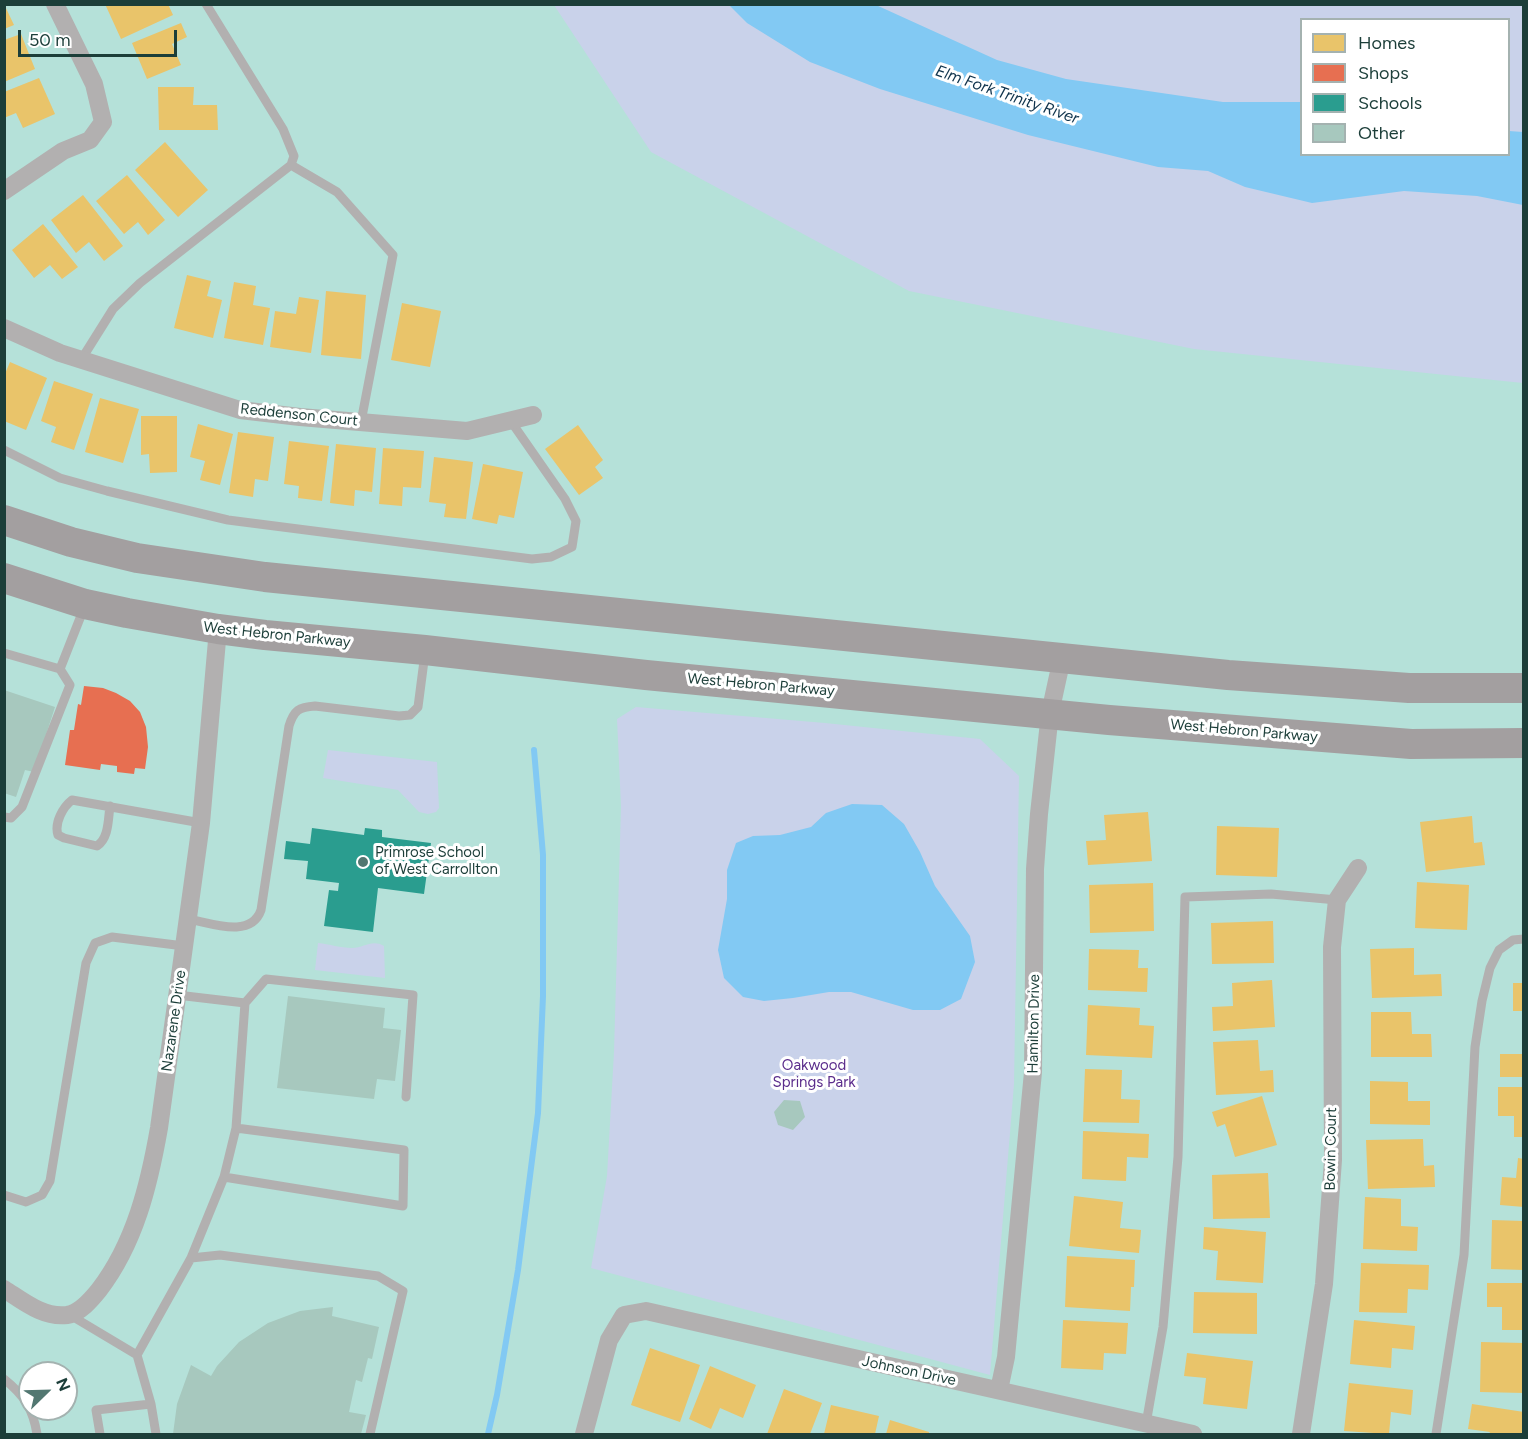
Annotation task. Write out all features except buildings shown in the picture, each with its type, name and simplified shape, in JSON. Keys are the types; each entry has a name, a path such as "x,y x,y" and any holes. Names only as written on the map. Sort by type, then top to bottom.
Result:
{"main road":[{"path":"4,520 71,542 136,558 265,577 1228,675 1409,688 1524,688"},
{"name":"West Hebron Parkway","path":"4,578 85,604 218,629 646,675 1109,720 1411,744 1524,743"}],"street":[{"path":"4,192 63,151 90,140 103,122 94,84 55,4"},
{"name":"Reddenson Court","path":"4,328 60,353 240,410 467,431 533,415"},
{"name":"Nazarene Drive","path":"70,1315 82,1307 104,1283 131,1235 151,1173 201,823 218,629"},
{"name":"Hamilton Drive","path":"999,1390 1006,1357 1033,1072 1035,869 1050,713 1062,658"},
{"name":"Bowin Court","path":"1300,1434 1324,1284 1329,1216 1332,1160 1332,947 1337,900 1358,868"},
{"path":"4,1289 43,1312 70,1315"},
{"name":"Johnson Drive","path":"588,1433 609,1340 624,1314 645,1311 880,1366 999,1390 1193,1434"}],"lane":[{"path":"81,360 113,309 140,283 291,165 294,156 283,129 206,4"},
{"path":"291,165 338,192 393,255 361,422"},
{"path":"4,450 60,478 228,520 532,559 551,557 572,547 576,521 565,499 510,420"},
{"path":"60,669 85,604"},
{"path":"188,920 240,928 249,926 258,919 293,713 301,707 315,706 399,716 410,715 418,707 425,650"},
{"path":"4,653 60,669 70,685 22,807 11,818 4,817"},
{"path":"110,806 105,835 97,846 58,835 56,829 65,805 72,800 110,806 201,823"},
{"path":"1146,1424 1163,1327 1178,1157 1185,897 1270,894 1337,900"},
{"path":"4,1195 26,1202 42,1195 50,1181 86,963 95,943 112,938 184,946"},
{"path":"1436,1434 1464,1255 1475,1047 1482,1001 1490,968 1499,950 1513,940 1524,939"},
{"path":"136,1355 191,1258 224,1177 236,1128 245,1003 266,979 413,995 406,1097"},
{"path":"177,995 245,1003"},
{"path":"224,1177 402,1206 404,1150 236,1128"},
{"path":"191,1258 219,1255 378,1276 403,1291 370,1434"},
{"path":"70,1315 136,1355 151,1404 156,1434"},
{"path":"4,1379 20,1392 32,1412 37,1434"},
{"path":"100,1434 96,1410 151,1404"}],"green space":[{"path":"554,5 1523,5 1523,383 1194,349 909,291 651,152"},
{"name":"Oakwood Springs Park","path":"636,707 980,739 1019,776 1014,1084 990,1375 591,1268 607,1176 614,1052 621,806 617,719"},
{"path":"328,750 437,762 439,808 436,812 428,814 419,812 398,790 323,778"},
{"path":"318,943 348,948 376,943 384,946 385,978 315,970"}],"water":[{"name":"Elm Fork Trinity River","path":"729,5 876,5 997,60 1066,79 1223,102 1300,102 1300,156 1510,156 1510,131 1523,132 1523,205 1477,196 1404,191 1312,203 1245,187 1208,171 1158,167 1028,135 880,89 810,62 747,23"},
{"path":"852,804 882,805 904,824 935,886 970,936 975,962 961,999 940,1010 913,1010 851,992 829,992 764,1001 743,997 724,978 718,950 727,899 727,870 736,843 753,836 780,835 811,827 826,813"}],"waterway":[{"path":"488,1434 497,1395 518,1270 538,1113 543,996 543,855 534,750"}],"place":[{"name":"Primrose School of West Carrollton","path":"363,862"}]}
